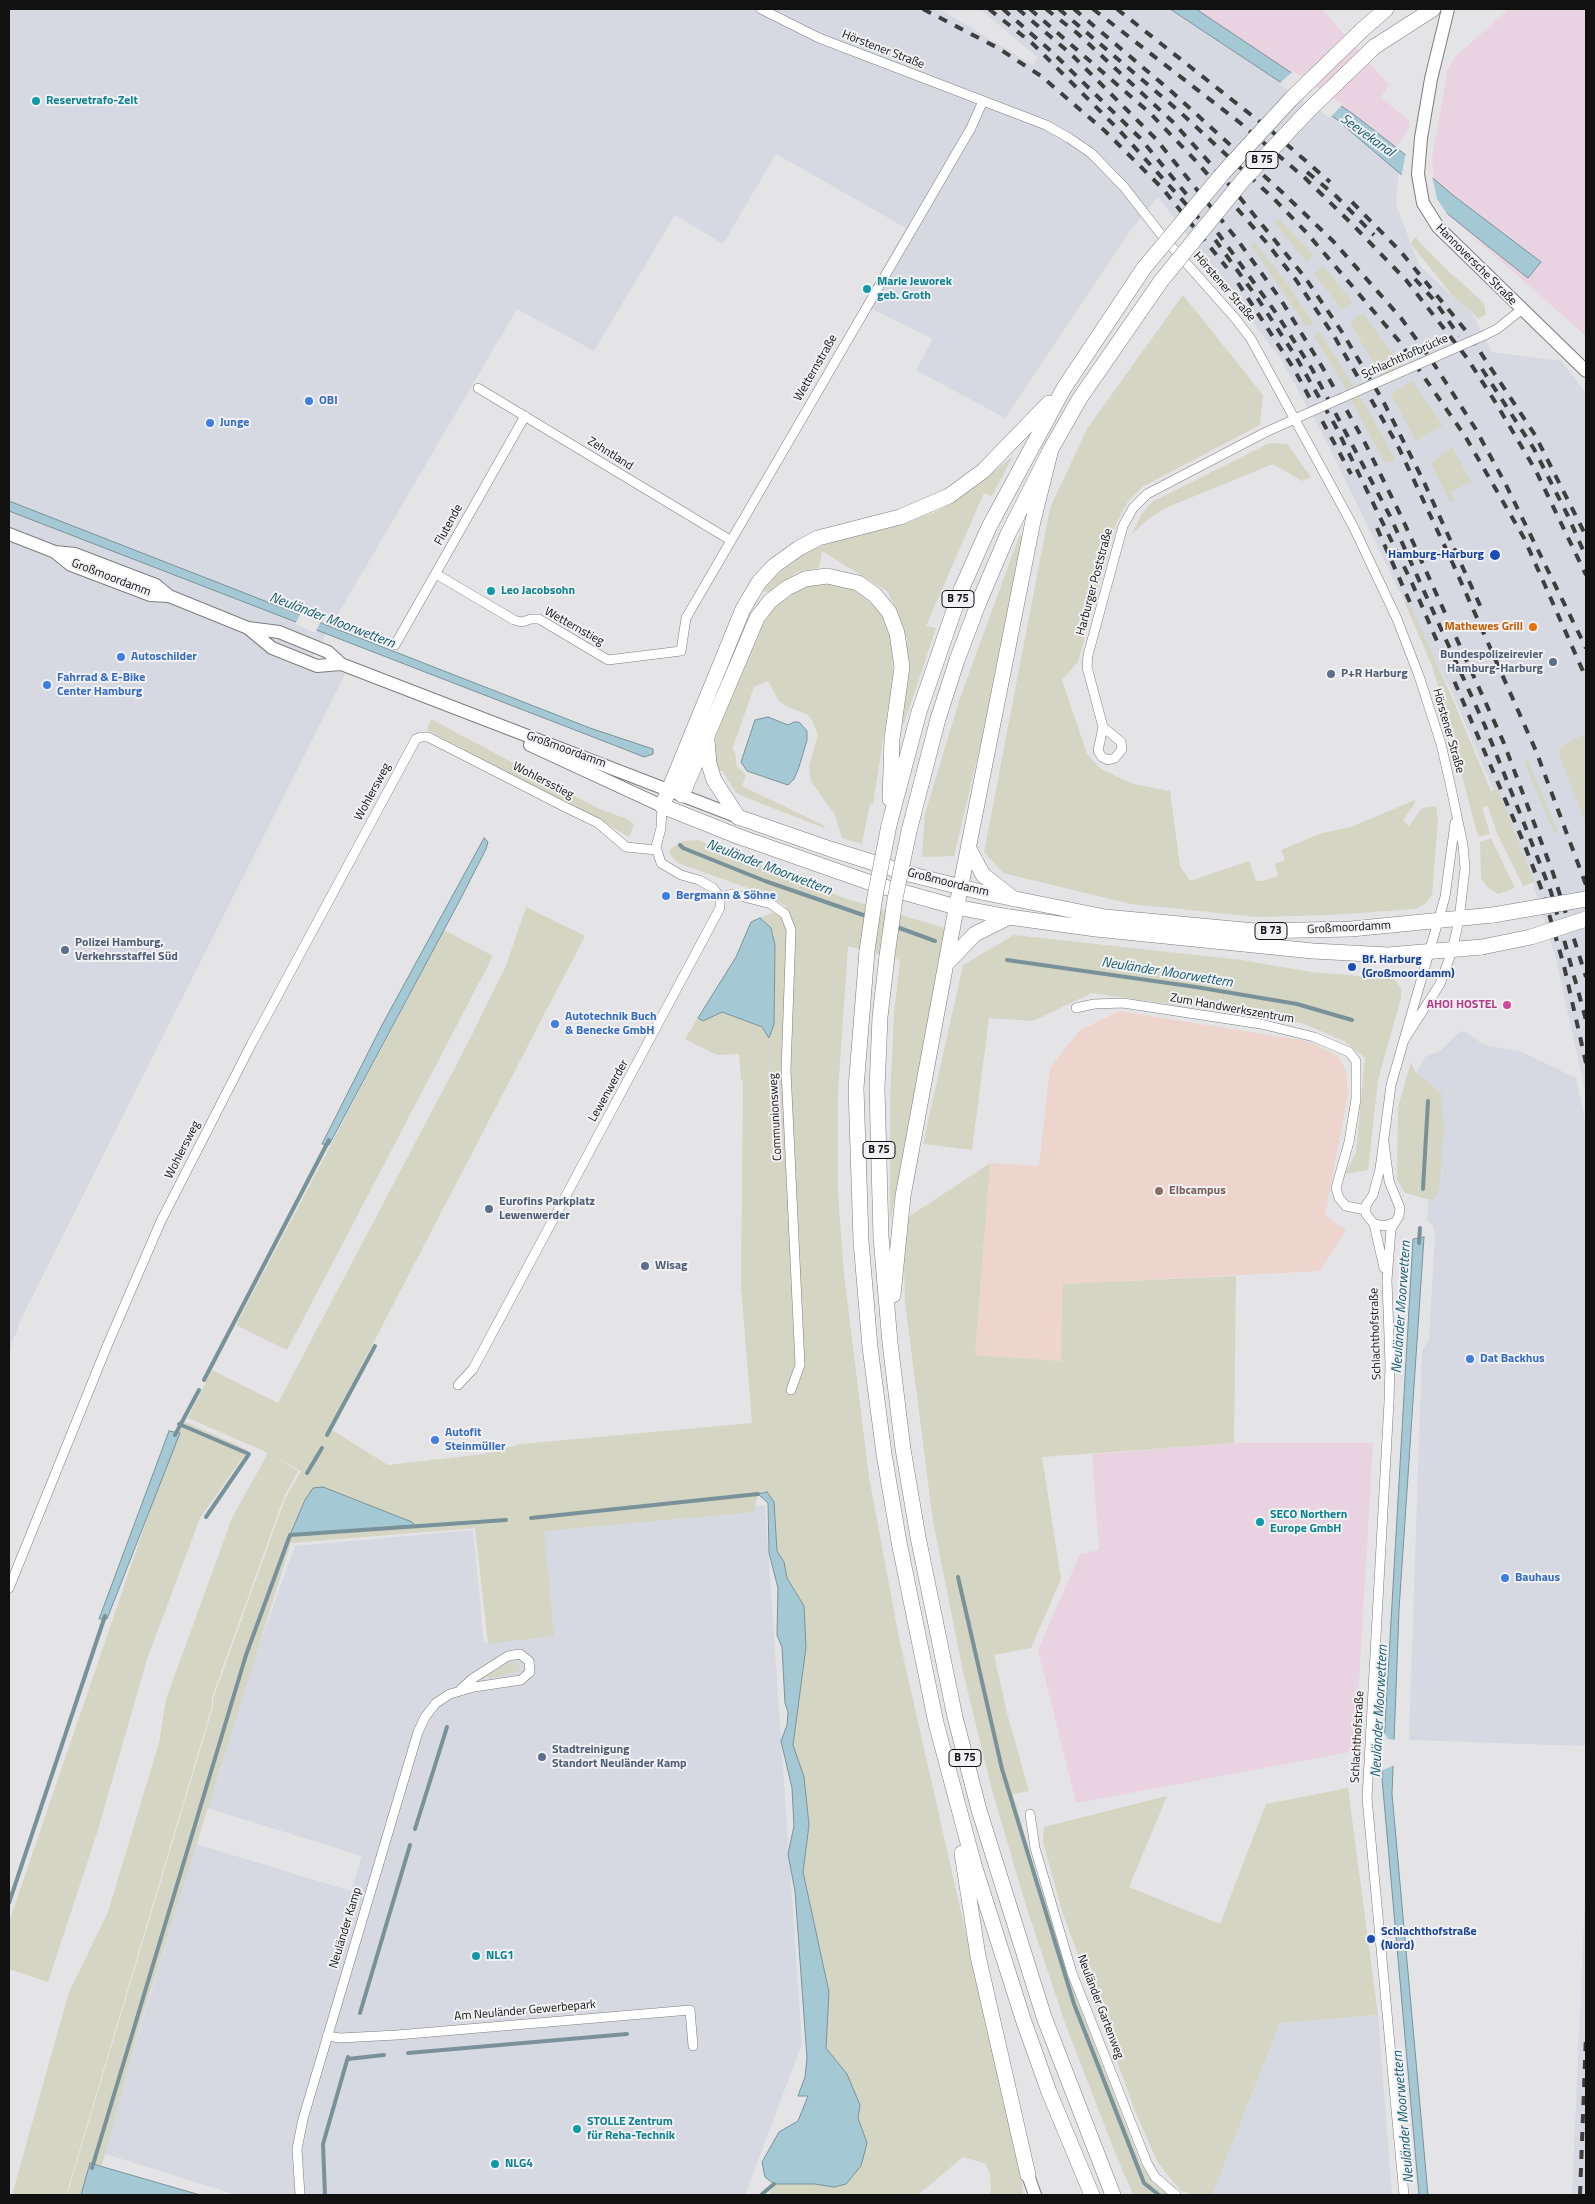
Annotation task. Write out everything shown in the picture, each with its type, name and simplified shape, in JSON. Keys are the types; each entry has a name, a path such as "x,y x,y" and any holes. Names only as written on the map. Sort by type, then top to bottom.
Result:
{"main road":[{"name":"B 75","path":"1092,2195 1049,2092 992,1926 951,1785 915,1627 899,1542 884,1454 870,1347 861,1240 856,1088 867,951 889,825 920,712 961,590 1004,498 1064,388 1144,268 1224,172 1291,100 1381,9"},
{"name":"B 75","path":"1362,30 1386,9"},
{"name":"B 75","path":"1113,2195 1044,2017 979,1810 955,1717 918,1537 903,1450 890,1344 881,1237 877,1088 880,1018 887,956 895,899 909,831 938,719 978,602 1022,506 1051,449 1114,346 1161,281 1244,179 1308,111 1416,9"},
{"name":"B 75","path":"1374,47 1433,9"},
{"name":"Hannoversche Straße","path":"1448,9 1439,44 1421,138 1418,174 1423,203 1438,227 1521,310 1586,371"},
{"name":"Hannoversche Straße","path":"1439,44 1455,9"},
{"name":"B 75","path":"676,792 743,609 760,582 774,566 799,548 818,538 900,517 949,496 983,471 1064,388"},
{"name":"B 75","path":"960,887 1033,521 1051,449"},
{"name":"Großmoordamm","path":"9,534 55,552 71,564 129,587 150,595 169,596"},
{"name":"Großmoordamm","path":"55,552 75,554 156,585 169,596 248,628 279,632 328,652 341,664 462,712 738,816 870,862 960,887 1106,916 1234,930 1351,929 1460,920"},
{"name":"B 75","path":"676,792 707,741 746,642 758,618 770,601 796,583 816,577 838,577 858,583 875,595 889,612 902,654 902,674 892,738 889,825"},
{"path":"129,587 147,582"},
{"name":"Großmoordamm","path":"248,628 272,648 317,666 341,664"},
{"name":"Großmoordamm","path":"462,712 669,809 808,862 956,907 1009,917 1096,929 1313,951 1388,955 1452,951"},
{"name":"B 75","path":"707,741 709,764 714,780 738,816"},
{"path":"669,809 676,792"},
{"path":"968,847 983,875 1014,899"},
{"path":"956,907 960,887"},
{"name":"B 73","path":"1460,920 1586,899"},
{"name":"B 75","path":"890,1344 903,1196 956,907"},
{"path":"945,965 975,934 1009,917"},
{"name":"B 73","path":"1452,951 1531,937 1586,920"},
{"name":"B 75","path":"951,1785 978,1956 1028,2175 1035,2195"},
{"name":"B 75","path":"1027,2195 1028,2175"}],"street":[{"name":"Hörstener Straße","path":"761,9 819,38 1046,125 1069,138 1108,170 1163,237 1236,318 1251,339 1353,526 1397,619 1419,676 1441,744 1463,845 1465,868 1460,920"},
{"name":"Wetternstraße","path":"681,651 686,618 971,128 983,101"},
{"name":"Schlachthofbrücke","path":"1294,419 1485,335 1497,329 1521,310"},
{"name":"Zehntland","path":"478,388 730,540"},
{"name":"Flutende","path":"395,646 525,416"},
{"name":"Harburger Poststraße","path":"1103,727 1089,681 1088,655 1123,526 1133,508 1147,494 1264,432 1294,419"},
{"name":"Wetternstieg","path":"436,574 514,620 522,622 539,619 608,660 681,651"},
{"name":"Wohlersstieg","path":"416,739 428,737 598,823 626,847 656,850"},
{"name":"Wohlersweg","path":"9,1588 107,1346 161,1221 257,1034 416,739"},
{"path":"661,828 669,809"},
{"path":"669,809 661,828 656,850 661,863 681,875 706,884 720,897"},
{"name":"Hörstener Straße","path":"1438,922 1450,869 1456,816"},
{"name":"Communionsweg","path":"720,897 733,894 771,904 785,914 791,930 786,1070 800,1365 792,1390"},
{"name":"Lewenwerder","path":"458,1385 473,1369 662,1019 719,912 720,897"},
{"name":"Schlachthofstraße","path":"1404,1040 1434,996 1452,951 1460,920"},
{"name":"Schlachthofstraße","path":"1387,1280 1374,1224 1368,1218 1366,1210 1367,1201 1373,1195 1384,1142 1391,1085 1438,922"},
{"name":"Zum Handwerkszentrum","path":"1076,1008 1094,1004 1123,1003 1261,1024 1314,1036 1349,1052 1356,1061 1356,1099 1349,1142 1336,1188 1339,1198 1346,1206 1366,1210"},
{"name":"Schlachthofstraße","path":"1384,1142 1389,1180 1400,1204 1400,1212 1393,1223 1387,1280 1389,1393 1367,1798 1404,2195"},
{"path":"1373,1195 1387,1192 1396,1196"},
{"path":"1374,1224 1384,1226 1393,1223"},
{"name":"Neuländer Kamp","path":"300,2195 297,2157 299,2136 418,1732 425,1717 436,1703 450,1694 461,1689 521,1680 528,1676 530,1672 529,1661 520,1654 508,1656 472,1679 461,1689"},
{"name":"Neuländer Gartenweg","path":"1030,1814 1035,1848 1072,1973 1147,2163 1155,2177 1176,2195"},
{"name":"Am Neuländer Gewerbepark","path":"327,2036 340,2038 397,2035 690,2010 693,2046"}],"shaded area":[{"path":"9,9 940,9 1033,65 1038,58 980,9 1170,9 1271,73 1399,168 1396,204 1419,265 1455,299 1471,311 1492,352 1561,361 1586,393 1586,1094 1556,959 1533,884 1451,690 1411,615 1327,443 1281,359 1158,197 1133,227 1005,418 916,370 933,339 862,304 906,228 776,154 723,244 675,215 594,351 517,309 311,660 345,674 20,1321 9,1352"},
{"path":"1196,9 1322,9 1389,85 1381,97 1409,121 1409,129 1396,147 1353,114"},
{"path":"1509,9 1586,9 1586,336 1444,211 1435,191 1432,158 1448,68 1456,56"},
{"name":"Elbcampus","path":"1119,1011 1307,1041 1338,1056 1346,1071 1348,1093 1325,1216 1346,1230 1320,1271 1064,1284 1061,1361 975,1355 990,1163 1039,1166 1050,1068 1079,1031"},
{"path":"1465,1031 1484,1045 1520,1051 1576,1078 1586,1124 1586,1746 1409,1740 1422,1351 1429,1340 1435,1234 1432,1224 1427,1221 1428,1200 1431,1200 1441,1092 1416,1073 1425,1057 1440,1051 1460,1032"},
{"path":"1234,1443 1373,1443 1355,1751 1076,1803 1038,1650 1080,1554 1099,1550 1092,1454"},
{"path":"765,1505 802,2044 745,2195 237,2195 102,2153 196,1844 351,1891 362,1856 207,1808 237,1706 295,1546 473,1530 484,1643 550,1636 540,1525"},
{"path":"1586,1874 1586,2195 1572,2195 1585,1897"},
{"path":"1378,2015 1392,2195 1212,2195 1280,2023"}],"green space":[{"path":"1278,218 1314,255 1307,263 1274,222"},
{"path":"1415,237 1445,268 1484,303 1486,314 1478,319 1455,299 1411,244"},
{"path":"1253,241 1285,280 1314,324 1306,326 1251,245"},
{"path":"1323,266 1351,300 1352,303 1342,310 1314,274"},
{"path":"1183,295 1263,395 1260,425 1142,487 1127,503 1116,524 1078,662 1062,680 1087,754 1101,769 1133,784 1170,791 1180,866 1190,881 1249,861 1256,881 1262,881 1278,876 1275,864 1285,860 1281,850 1322,833 1351,827 1415,800 1415,803 1403,820 1409,826 1422,808 1436,806 1438,821 1432,895 1425,904 1415,909 1330,915 1257,917 1131,904 1003,873 984,852 1050,508 1087,429"},
{"path":"1363,314 1402,366 1382,376 1350,323 1358,315"},
{"path":"1317,332 1320,332 1367,409 1395,459 1394,461 1385,463 1339,377 1314,336"},
{"path":"1412,381 1443,425 1416,441 1391,394"},
{"path":"1269,443 1287,444 1311,477 1302,481 1273,464 1163,509 1132,534 1141,515 1152,502"},
{"path":"1452,447 1471,482 1451,492 1455,501 1450,502 1431,463"},
{"path":"1013,456 992,496 984,493 926,626 936,628 904,724 900,725 906,685 907,638 888,592 822,551 819,568 797,572 768,593 763,591 774,577 808,551 850,536 901,525 942,509 978,485"},
{"path":"1020,534 1024,539 988,713 954,856 922,857 925,814 960,698"},
{"path":"825,583 852,589 862,594 883,615 891,636 893,677 873,804 870,803 862,844 842,838 835,815 811,781 809,766 818,734 812,720 808,715 779,701 768,681 754,687 732,750 735,752 737,767 746,775 742,786 825,826 824,828 736,792 722,771 717,771 712,747 761,624 774,606 785,597 805,586"},
{"path":"1408,601 1450,693 1491,791 1498,789 1534,882 1523,886 1496,831 1488,806 1482,807 1490,834 1478,837 1443,702 1432,666 1405,603"},
{"path":"431,719 597,808 627,819 634,824 629,837 427,730"},
{"path":"1586,734 1586,825 1559,753 1561,746"},
{"path":"1527,759 1558,832 1556,834 1524,762"},
{"path":"1491,838 1515,888 1498,894 1486,886 1481,878 1480,842"},
{"path":"698,840 847,899 945,928 891,1218 890,1100 894,1015 900,960 848,946 838,1092 838,1194 844,1274 869,1477 899,1638 1022,2182 1023,2195 989,2195 991,2191 990,2174 986,2164 963,2157 918,2195 770,2195 774,2184 815,2184 834,2187 867,2143 858,2118 860,2105 847,2074 826,2048 829,1992 803,1872 809,1825 804,1778 793,1745 806,1647 804,1606 787,1578 784,1562 777,1551 774,1502 767,1492 758,1494 754,1512 544,1531 554,1636 488,1644 475,1528 291,1543 141,2021 102,2165 90,2195 67,2195 213,1707 213,1699 285,1499 301,1471 275,1457 298,1471 284,1497 212,1697 212,1706 66,2195 12,2195 69,1992 108,1912 159,1743 166,1699 232,1518 268,1453 188,1418 212,1370 278,1403 471,1037 507,963 526,907 585,936 329,1428 388,1465 484,1454 521,1444 752,1423 741,1286 743,1080 741,1080 739,1054 717,1055 685,1039 698,1018 703,1020 722,1012 762,1028 769,1037 774,934 760,918 787,907 767,895 678,863 671,855 669,850 683,841"},
{"path":"444,930 493,956 287,1350 236,1325"},
{"path":"1014,935 1242,960 1311,972 1394,979 1401,988 1401,998 1378,1080 1368,1170 1345,1174 1356,1152 1365,1058 1344,1041 1302,1023 1092,993 1033,1021 989,1018 972,1150 923,1144 963,965"},
{"path":"1411,1062 1416,1073 1441,1092 1444,1130 1439,1190 1437,1195 1431,1200 1405,1193 1397,1180 1398,1107"},
{"path":"990,1163 975,1355 1061,1361 1063,1284 1236,1276 1234,1443 1042,1457 1061,1579 1031,1648 994,1655 1007,1713 1029,1791 1013,1794 1035,1871 1078,2002 1140,2162 1153,2183 1168,2195 1133,2195 1066,2026 1027,1909 992,1790 963,1672 933,1521 905,1302 904,1260 907,1218"},
{"path":"181,1420 248,1450 200,1518 147,1659 97,1833 48,1982 9,1969 9,1922"},
{"path":"513,1662 520,1664 520,1670 503,1676 488,1678 490,1673"},
{"path":"1348,1788 1378,2015 1280,2023 1212,2195 1194,2195 1181,2191 1158,2163 1135,2111 1062,1911 1043,1842 1044,1827 1167,1796 1129,1887 1220,1924 1266,1804"}],"water":[{"name":"Seevekanal","path":"1170,9 1196,9 1353,114 1454,196 1541,262 1528,278 1444,211 1336,119"},
{"path":"9,501 590,728 653,749 653,754 644,757 9,511"},
{"path":"768,717 788,725 799,722 807,731 807,740 799,767 794,779 788,785 747,771 741,762 755,720"},
{"path":"484,838 488,842 486,849 461,898 329,1145 322,1144 382,1025"},
{"path":"760,918 771,928 775,945 774,1024 769,1038 762,1027 722,1012 703,1021 698,1018 736,957 751,922"},
{"path":"1424,1237 1399,1610 1392,1794 1428,2195 1419,2195 1382,1778 1413,1239"},
{"path":"169,1431 180,1433 107,1619 99,1619"},
{"path":"323,1487 412,1522 415,1525 290,1535 305,1500 313,1488"},
{"path":"767,1492 774,1502 777,1551 784,1562 787,1578 804,1606 806,1647 793,1745 804,1777 809,1825 803,1872 829,1992 826,2048 847,2074 860,2105 858,2118 867,2143 861,2166 846,2184 834,2187 815,2184 774,2184 765,2177 762,2162 779,2132 798,2121 808,2096 798,2096 805,2077 807,2058 795,1891 788,1854 794,1826 792,1788 781,1741 787,1725 788,1712 785,1703 782,1647 777,1635 778,1588 769,1553 768,1503 758,1494"},
{"path":"90,2163 93,2164 200,2195 81,2195"}],"pier":[{"path":"1293,71 1343,104 1330,118 1279,84"},
{"path":"1406,152 1432,175 1437,199 1450,218 1401,178"},
{"path":"301,613 321,621 315,633 295,624"},
{"path":"1383,1731 1388,1739 1396,1740 1395,1765 1380,1771"}],"waterway":[{"name":"Neuländer Moorwettern","path":"680,845 683,848 765,881 869,917"},
{"name":"Neuländer Moorwettern","path":"894,926 935,941"},
{"name":"Neuländer Moorwettern","path":"1007,960 1196,987 1297,1004 1352,1020"},
{"name":"Neuländer Moorwettern","path":"1423,1189 1428,1101"},
{"path":"204,1380 329,1140"},
{"name":"Neuländer Moorwettern","path":"1419,1243 1420,1228"},
{"path":"327,1435 375,1346"},
{"path":"175,1435 199,1390"},
{"path":"179,1424 249,1454 206,1517"},
{"path":"307,1473 322,1448"},
{"path":"531,1518 758,1494"},
{"path":"92,2168 246,1655 290,1535 506,1520"},
{"path":"958,1577 1002,1769 1074,2004 1144,2183 1159,2195"},
{"path":"9,1903 105,1616"},
{"path":"415,1829 447,1727"},
{"path":"360,2013 410,1845"},
{"path":"408,2053 627,2034"},
{"path":"348,2059 384,2055"},
{"path":"325,2195 323,2144 348,2057"},
{"path":"761,2195 774,2184"}],"railway":[{"path":"923,9 998,48 1041,76 1105,131 1163,189 1227,268"},
{"path":"989,9 1033,44 1119,130 1203,223 1258,299 1296,357 1336,427 1412,583 1523,841 1543,893 1564,966 1586,1063"},
{"path":"1003,9 1052,52 1140,138 1192,201"},
{"path":"1018,9 1071,54 1156,139 1236,238 1281,300 1324,370 1364,441 1402,518 1503,741 1553,873 1586,977"},
{"path":"1030,9 1151,114 1196,161 1296,280 1334,336 1397,444 1453,564 1536,751 1586,885"},
{"path":"1046,9 1077,33 1173,122 1227,182 1304,276 1342,332 1382,399 1423,480 1483,612"},
{"path":"1059,9 1180,112 1274,199 1306,232 1399,341 1465,436 1524,538 1586,678"},
{"path":"1074,9 1172,92 1283,193 1333,241 1401,318 1432,361 1475,428 1505,483 1586,648"},
{"path":"1093,9 1239,122 1305,178 1406,280 1467,358 1494,400 1536,471 1586,575"},
{"path":"1117,9 1269,129 1330,182"},
{"path":"1307,172 1336,196 1374,235"},
{"path":"1352,202 1401,252 1467,332 1535,435 1586,536"},
{"path":"1207,218 1276,313 1312,369 1390,516 1485,726 1551,892 1586,1020"},
{"path":"1415,279 1434,300 1459,336"},
{"path":"1238,283 1294,369 1351,474"},
{"path":"1482,369 1534,449 1568,516 1586,557"},
{"path":"1377,528 1412,607"},
{"path":"1580,2195 1586,2035"}],"place":[{"name":"Reservetrafo-Zelt","path":"36,101"},
{"name":"Marie Jeworek geb. Groth","path":"867,289"},
{"name":"OBI","path":"309,401"},
{"name":"Junge","path":"210,423"},
{"name":"Hamburg-Harburg","path":"1495,555"},
{"name":"Leo Jacobsohn","path":"491,591"},
{"name":"Mathewes Grill","path":"1533,627"},
{"name":"Autoschilder","path":"121,657"},
{"name":"Bundespolizeirevier Hamburg-Harburg","path":"1553,662"},
{"name":"P+R Harburg","path":"1331,674"},
{"name":"Fahrrad & E-Bike Center Hamburg","path":"47,685"},
{"name":"Bergmann & Söhne","path":"666,896"},
{"name":"Polizei Hamburg, Verkehrsstaffel Süd","path":"65,950"},
{"name":"Bf. Harburg (Großmoordamm)","path":"1352,967"},
{"name":"AHOI HOSTEL","path":"1507,1005"},
{"name":"Autotechnik Buch & Benecke GmbH","path":"555,1024"},
{"name":"Elbcampus","path":"1159,1191"},
{"name":"Eurofins Parkplatz Lewenwerder","path":"489,1209"},
{"name":"Wisag","path":"645,1266"},
{"name":"Dat Backhus","path":"1470,1359"},
{"name":"Autofit Steinmüller","path":"435,1440"},
{"name":"SECO Northern Europe GmbH","path":"1260,1522"},
{"name":"Bauhaus","path":"1505,1578"},
{"name":"Stadtreinigung Standort Neuländer Kamp","path":"542,1757"},
{"name":"Schlachthofstraße (Nord)","path":"1371,1939"},
{"name":"NLG1","path":"476,1956"},
{"name":"STOLLE Zentrum für Reha-Technik","path":"577,2129"},
{"name":"NLG4","path":"495,2164"}]}
